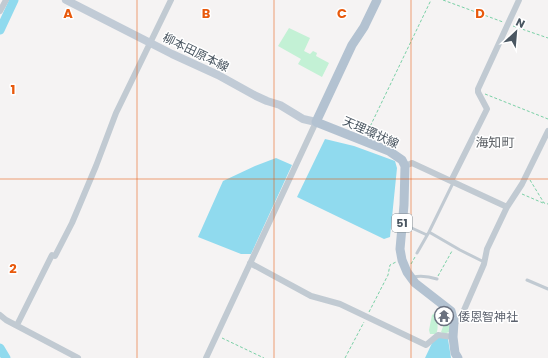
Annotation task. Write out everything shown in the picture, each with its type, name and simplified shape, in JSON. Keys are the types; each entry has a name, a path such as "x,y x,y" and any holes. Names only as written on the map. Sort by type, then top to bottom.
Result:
{"main road":[{"name":"柳本田原本線","path":"66,0 172,54 218,75 256,96 280,105 303,119 316,122"},
{"path":"316,122 352,45 364,27 377,0"},
{"name":"天理環状線","path":"316,122 389,151 402,160 405,166"},
{"name":"51","path":"405,166 400,249 402,260 414,283 451,311 454,322"},
{"path":"454,322 453,337 455,353 458,358"}],"street":[{"path":"0,12 6,0"},
{"path":"17,325 52,255 55,256 72,223 116,113 171,0"},
{"path":"452,182 488,109 478,92 478,89 519,0"},
{"path":"206,358 316,122"},
{"path":"454,322 461,317 484,262 487,249 507,207 527,175 548,132"},
{"path":"405,166 412,163 452,182 494,199 507,207"},
{"path":"250,264 311,296 340,304 426,345 438,335 453,337"},
{"path":"0,315 78,358"}],"lane":[{"path":"417,253 428,234 452,182"},
{"path":"402,224 428,234 484,262"},
{"path":"409,275 420,275 437,279"},
{"path":"527,280 548,289"}],"path":[{"path":"364,141 431,0"},
{"path":"443,0 548,38"},
{"path":"478,92 548,119"},
{"path":"527,175 544,203"},
{"path":"516,192 548,204"},
{"path":"437,279 454,247"},
{"path":"409,275 417,253"},
{"path":"345,358 388,275 390,265 402,260"},
{"path":"216,335 264,358"}],"green space":[{"path":"289,28 310,38 304,51 310,54 313,51 317,53 316,56 329,63 322,77 298,64 301,59 278,46"},
{"path":"439,309 443,309 448,314 449,332 444,334 441,332 447,316 443,314 438,322 436,334 430,334 429,330 432,315"}],"water":[{"path":"325,139 354,146 395,161 397,168 390,237 384,239 297,197"},
{"path":"276,158 292,165 251,254 241,254 198,237 223,181"},
{"path":"438,336 448,339 451,358 425,358 433,341"}],"waterway":[{"path":"0,30 14,0"},
{"path":"0,348 6,358"}],"place":[{"name":"倭恩智神社","path":"444,316"}],"district":[{"name":"海知町","path":"495,142"}]}
